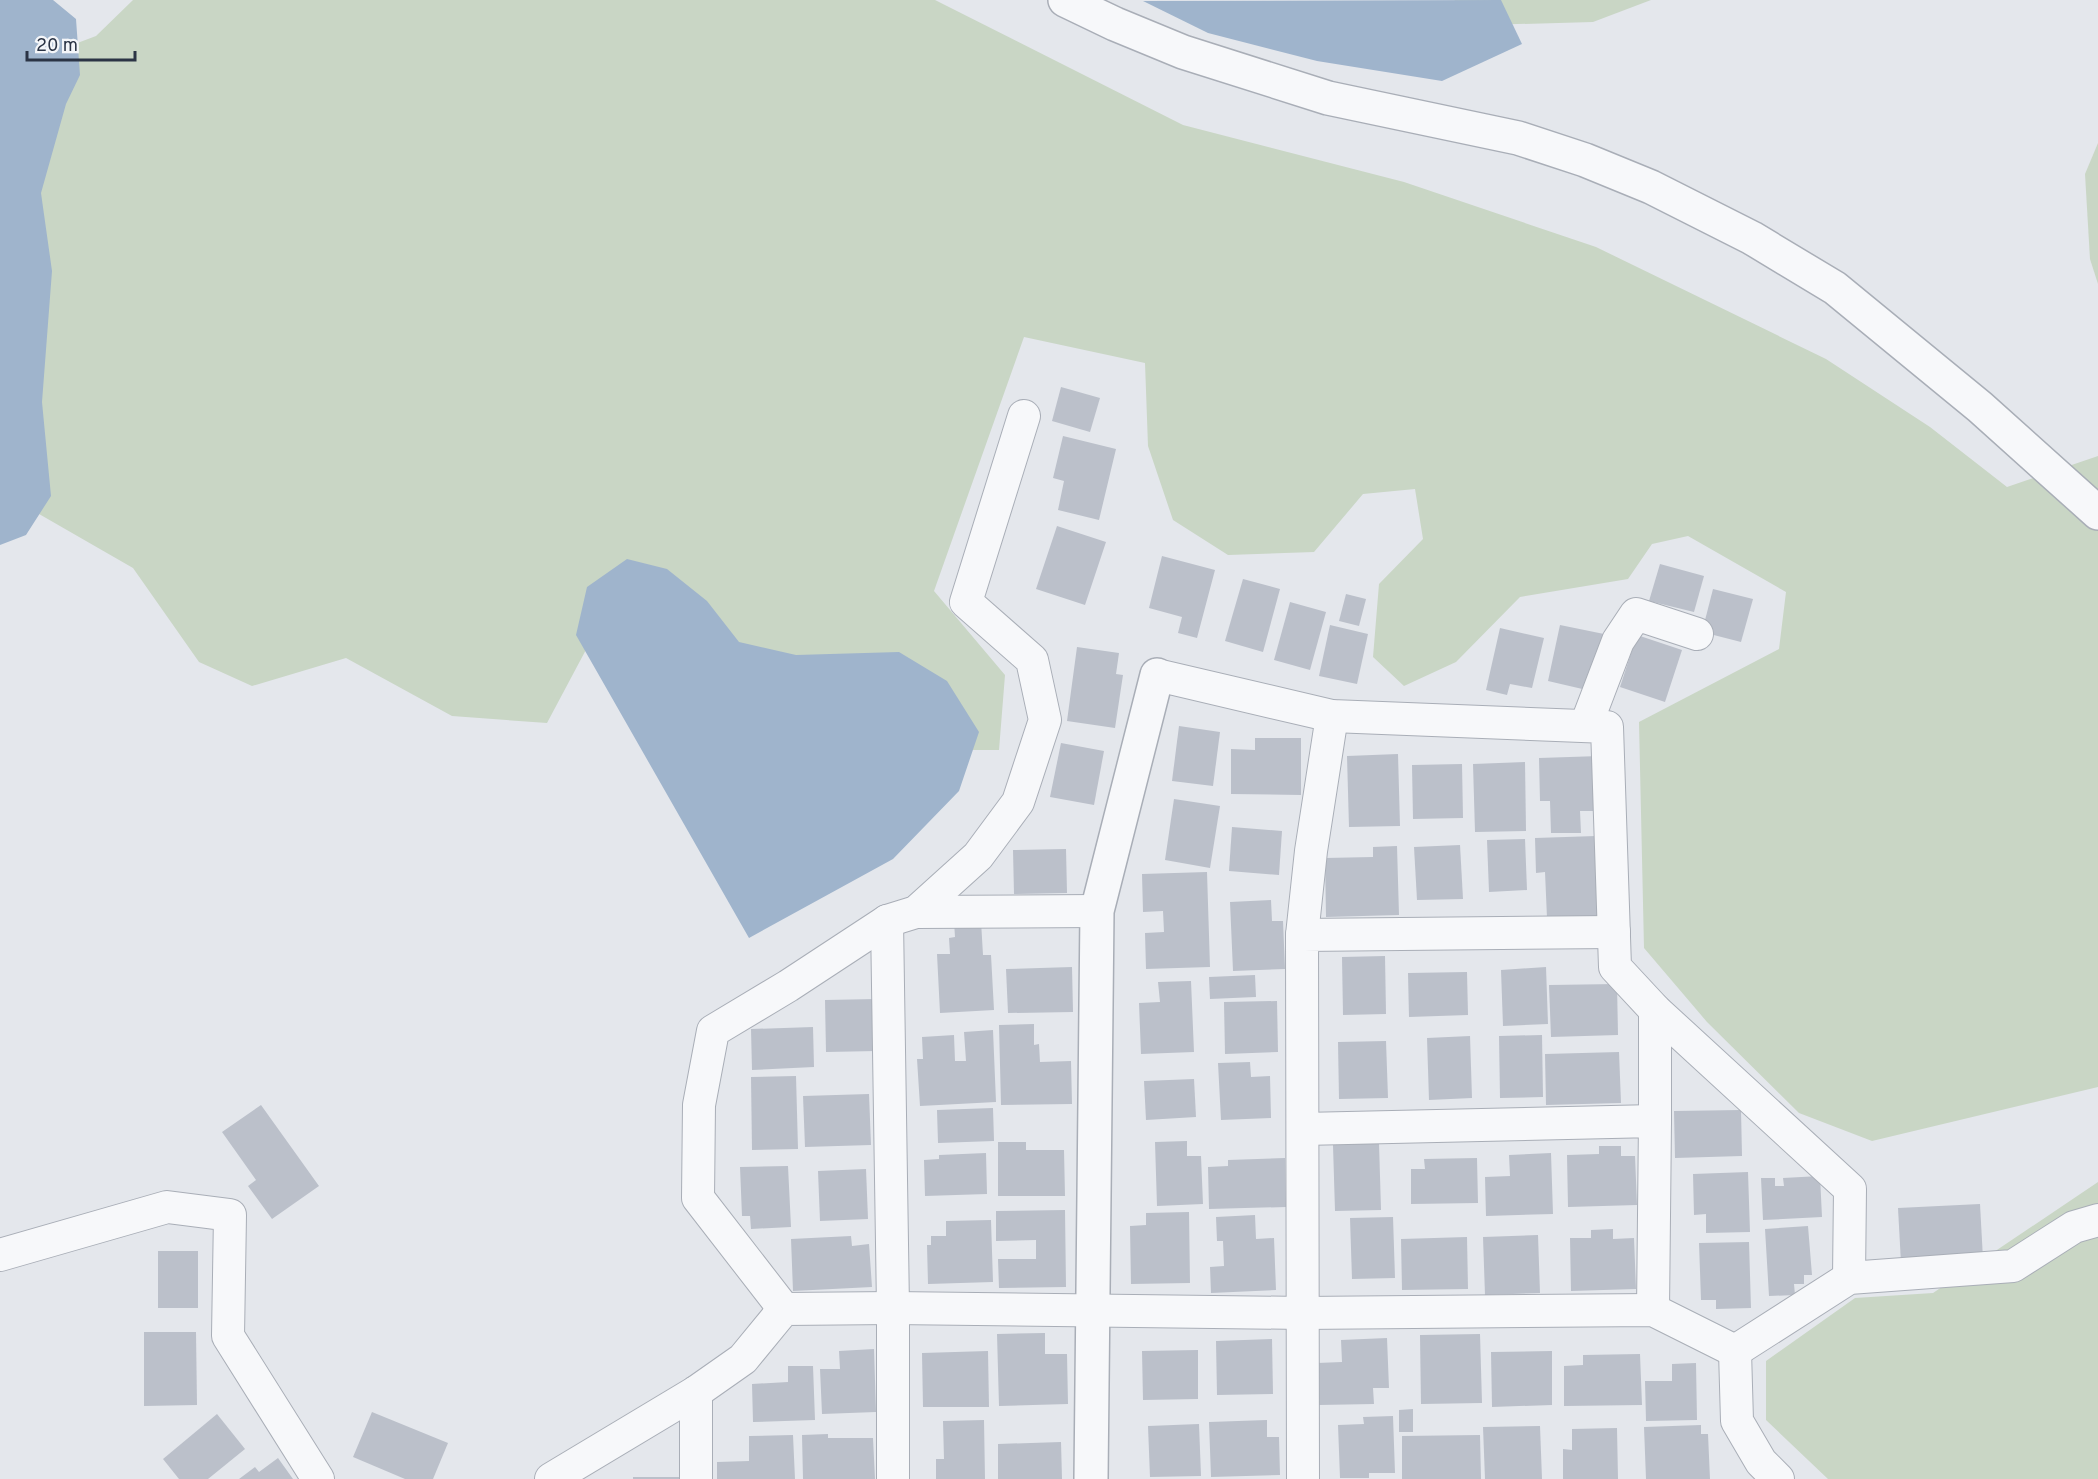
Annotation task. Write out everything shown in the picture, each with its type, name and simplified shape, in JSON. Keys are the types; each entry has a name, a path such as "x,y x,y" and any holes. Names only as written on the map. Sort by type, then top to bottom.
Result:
{"street":[{"path":"1065,0 1183,52 1328,98 1518,138 1585,160 1650,188 1752,238 1835,288 1980,407 2098,513"},
{"path":"916,912 978,856 1018,802 1045,720 1032,660 966,602 1024,416"},
{"path":"1586,725 1617,641 1636,614 1697,634"},
{"path":"1091,1479 1097,911 1157,675 1332,716 1607,727 1616,968 1655,1010 1850,1188 1849,1278"},
{"path":"1303,1479 1302,935 1311,851 1332,716"},
{"path":"784,1309 698,1198 699,1105 713,1031 788,986 887,921 916,912 1097,911"},
{"path":"887,921 893,1308 892,1479"},
{"path":"1302,935 1614,932"},
{"path":"1653,1310 1655,1010"},
{"path":"1303,1129 1655,1120"},
{"path":"0,1256 167,1207 230,1215 228,1336 318,1479"},
{"path":"1735,1351 1849,1278 2013,1266 2074,1227 2098,1220"},
{"path":"784,1309 893,1308 1302,1313 1653,1310 1735,1351"},
{"path":"551,1479 696,1392 743,1359 784,1309"},
{"path":"1735,1351 1737,1421 1761,1462 1778,1479"},
{"path":"696,1392 696,1479"}],"green space":[{"path":"133,0 935,0 1183,125 1404,182 1596,247 1826,359 1930,427 2007,487 2098,456 2098,1087 1872,1141 1799,1113 1707,1022 1644,948 1639,722 1779,649 1786,592 1688,536 1652,544 1628,579 1520,597 1456,662 1404,686 1373,657 1379,584 1423,539 1415,489 1363,494 1314,552 1228,555 1173,520 1148,446 1145,363 1024,337 934,591 1005,675 999,750 947,750 613,599 547,723 452,716 346,658 252,686 199,662 133,568 6,495 0,348 0,149 19,65 96,36"},
{"path":"1454,0 1651,0 1593,22 1483,25"},
{"path":"2098,143 2098,284 2090,259 2085,174"},
{"path":"2098,1182 2098,1479 1828,1479 1766,1420 1766,1361 1855,1298 1933,1293"}],"water":[{"path":"0,0 53,0 76,19 80,75 66,104 41,193 52,271 42,402 51,496 26,535 0,545"},
{"path":"1501,0 1522,44 1442,81 1317,61 1208,33 1143,1"},
{"path":"627,559 667,569 707,601 739,642 796,655 899,652 947,681 979,732 959,791 893,859 749,938 576,635 587,587"}],"building":[{"path":"1061,387 1100,398 1090,432 1052,421"},
{"path":"1063,436 1116,449 1099,520 1058,510 1064,481 1053,478"},
{"path":"1057,526 1106,542 1085,605 1036,589"},
{"path":"1162,556 1215,570 1197,638 1178,633 1182,617 1149,608"},
{"path":"1660,564 1704,576 1694,612 1649,601"},
{"path":"1243,579 1280,589 1263,652 1225,641"},
{"path":"1713,589 1753,599 1741,642 1702,632"},
{"path":"1346,594 1366,599 1359,626 1339,621"},
{"path":"1290,602 1326,612 1310,670 1274,660"},
{"path":"1330,625 1368,634 1357,684 1319,676"},
{"path":"1560,625 1604,634 1591,691 1548,681"},
{"path":"1500,628 1544,638 1532,688 1510,684 1507,695 1486,690"},
{"path":"1637,635 1682,650 1665,702 1620,687"},
{"path":"1077,647 1119,653 1116,674 1123,675 1115,728 1067,721"},
{"path":"1179,726 1220,732 1213,786 1172,781"},
{"path":"1255,738 1301,738 1301,795 1231,794 1231,749 1255,750"},
{"path":"1061,743 1104,751 1094,805 1050,797"},
{"path":"1398,754 1400,826 1349,827 1347,756"},
{"path":"1600,756 1601,811 1580,811 1581,833 1551,833 1550,801 1540,801 1539,758"},
{"path":"1525,762 1526,831 1475,832 1473,764"},
{"path":"1462,764 1463,818 1413,819 1412,765"},
{"path":"1174,799 1220,806 1210,868 1165,860"},
{"path":"1232,827 1282,831 1279,875 1229,871"},
{"path":"1596,836 1599,916 1547,918 1545,872 1536,873 1535,838"},
{"path":"1525,839 1527,890 1489,892 1487,840"},
{"path":"1460,845 1463,899 1417,900 1414,847"},
{"path":"1397,846 1399,915 1326,917 1325,858 1373,857 1373,847"},
{"path":"1066,849 1067,893 1014,894 1013,850"},
{"path":"1207,872 1210,967 1146,969 1145,933 1164,932 1163,911 1143,912 1142,874"},
{"path":"1271,900 1272,921 1283,921 1285,969 1233,971 1230,902"},
{"path":"981,921 983,955 991,955 994,1010 940,1013 937,954 950,954 949,938 955,937 954,922"},
{"path":"1385,956 1386,1014 1343,1015 1342,957"},
{"path":"1072,967 1073,1012 1008,1013 1006,969"},
{"path":"1546,967 1548,1024 1503,1026 1501,970"},
{"path":"1467,972 1468,1015 1409,1017 1408,973"},
{"path":"1255,975 1256,997 1210,999 1209,977"},
{"path":"1191,981 1194,1052 1141,1054 1139,1003 1160,1002 1158,982"},
{"path":"1617,984 1618,1035 1551,1037 1549,985"},
{"path":"876,999 877,1051 826,1052 825,1000"},
{"path":"1277,1001 1278,1052 1225,1054 1224,1002"},
{"path":"1034,1024 1034,1045 1039,1044 1040,1062 1071,1061 1072,1104 1001,1105 999,1025"},
{"path":"813,1027 814,1067 752,1070 751,1029"},
{"path":"993,1030 996,1102 920,1106 917,1059 923,1059 922,1037 954,1035 955,1061 966,1061 964,1032"},
{"path":"1542,1035 1543,1097 1500,1098 1499,1036"},
{"path":"1470,1036 1472,1098 1429,1100 1427,1038"},
{"path":"1386,1041 1388,1098 1339,1099 1338,1042"},
{"path":"1619,1052 1621,1103 1546,1105 1545,1054"},
{"path":"1250,1062 1251,1077 1270,1076 1271,1118 1221,1120 1218,1063"},
{"path":"796,1076 798,1149 752,1150 751,1077"},
{"path":"1194,1079 1196,1117 1146,1120 1144,1081"},
{"path":"869,1094 871,1145 805,1147 803,1096"},
{"path":"261,1105 319,1186 272,1219 248,1186 256,1180 222,1132"},
{"path":"993,1108 994,1141 938,1143 937,1110"},
{"path":"1741,1110 1742,1156 1675,1158 1674,1111"},
{"path":"1187,1141 1187,1156 1201,1156 1203,1204 1157,1206 1155,1142"},
{"path":"998,1142 1026,1142 1026,1150 1064,1150 1065,1196 998,1196"},
{"path":"1379,1143 1381,1210 1335,1211 1333,1145"},
{"path":"1599,1146 1621,1146 1621,1156 1635,1156 1637,1205 1568,1207 1567,1155 1599,1154"},
{"path":"986,1153 987,1194 925,1196 924,1160 939,1159 939,1155"},
{"path":"1551,1153 1553,1214 1486,1216 1485,1177 1510,1176 1509,1155"},
{"path":"1285,1158 1286,1207 1209,1209 1208,1167 1228,1166 1228,1160"},
{"path":"1477,1158 1478,1203 1411,1204 1411,1169 1425,1169 1424,1159"},
{"path":"788,1166 791,1227 751,1229 750,1216 742,1216 740,1167"},
{"path":"866,1169 868,1219 820,1221 818,1171"},
{"path":"1748,1172 1750,1232 1706,1233 1706,1214 1694,1215 1693,1174"},
{"path":"1820,1176 1822,1217 1763,1220 1761,1178 1775,1178 1775,1186 1784,1186 1783,1178"},
{"path":"1980,1204 1983,1259 1901,1263 1898,1208"},
{"path":"1065,1210 1066,1287 999,1288 998,1259 1036,1259 1036,1240 996,1241 996,1211"},
{"path":"1189,1212 1190,1283 1131,1284 1130,1226 1146,1225 1146,1213"},
{"path":"1255,1215 1256,1239 1274,1238 1276,1290 1211,1293 1210,1267 1224,1266 1223,1241 1217,1241 1216,1217"},
{"path":"1393,1217 1395,1278 1352,1279 1350,1218"},
{"path":"991,1220 993,1282 928,1284 927,1245 931,1245 931,1236 946,1236 946,1221"},
{"path":"1808,1226 1812,1275 1804,1275 1804,1284 1794,1284 1795,1295 1769,1296 1765,1229"},
{"path":"1613,1229 1613,1239 1634,1238 1636,1289 1571,1291 1570,1238 1591,1238 1591,1230"},
{"path":"1538,1235 1540,1293 1485,1295 1483,1237"},
{"path":"851,1236 852,1246 869,1244 872,1287 793,1291 791,1239"},
{"path":"1467,1237 1468,1289 1402,1290 1401,1239"},
{"path":"1749,1242 1751,1308 1716,1309 1716,1300 1701,1300 1699,1243"},
{"path":"158,1251 198,1251 198,1308 158,1308"},
{"path":"144,1332 196,1332 197,1405 144,1406"},
{"path":"1045,1333 1045,1354 1067,1354 1068,1404 999,1406 997,1334"},
{"path":"1480,1334 1482,1403 1421,1404 1420,1335"},
{"path":"1387,1338 1389,1388 1373,1388 1374,1404 1319,1405 1317,1363 1342,1362 1341,1340"},
{"path":"1272,1339 1273,1394 1217,1395 1216,1341"},
{"path":"874,1349 876,1412 822,1414 820,1369 840,1369 839,1351"},
{"path":"1198,1350 1198,1399 1143,1400 1142,1351"},
{"path":"988,1351 989,1407 923,1407 922,1353"},
{"path":"1552,1351 1552,1405 1492,1407 1491,1352"},
{"path":"1640,1354 1642,1405 1564,1406 1564,1366 1583,1365 1583,1355"},
{"path":"1696,1363 1697,1420 1646,1421 1645,1381 1672,1381 1672,1364"},
{"path":"788,1366 813,1366 815,1420 753,1422 752,1384 788,1382"},
{"path":"1413,1409 1413,1432 1399,1432 1399,1410"},
{"path":"372,1412 448,1443 433,1479 405,1479 353,1457"},
{"path":"217,1414 245,1449 208,1479 179,1479 163,1459"},
{"path":"1393,1416 1395,1473 1369,1473 1369,1478 1340,1478 1338,1425 1364,1424 1363,1417"},
{"path":"984,1420 985,1479 936,1479 936,1459 944,1459 943,1421"},
{"path":"1267,1420 1267,1437 1279,1437 1280,1475 1211,1477 1209,1422"},
{"path":"1199,1424 1201,1476 1150,1477 1148,1426"},
{"path":"1701,1425 1701,1434 1708,1434 1710,1479 1646,1479 1644,1427"},
{"path":"1540,1426 1542,1479 1485,1479 1483,1427"},
{"path":"1617,1428 1618,1479 1563,1479 1563,1449 1572,1450 1572,1429"},
{"path":"828,1434 828,1438 873,1438 875,1479 803,1479 802,1435"},
{"path":"793,1435 795,1479 717,1479 717,1462 749,1461 749,1436"},
{"path":"1480,1435 1481,1479 1402,1479 1402,1436"},
{"path":"1061,1442 1062,1479 998,1479 998,1444"},
{"path":"278,1458 293,1479 239,1479 255,1467 259,1472"},
{"path":"633,1477 681,1477 681,1479 633,1479"}]}
